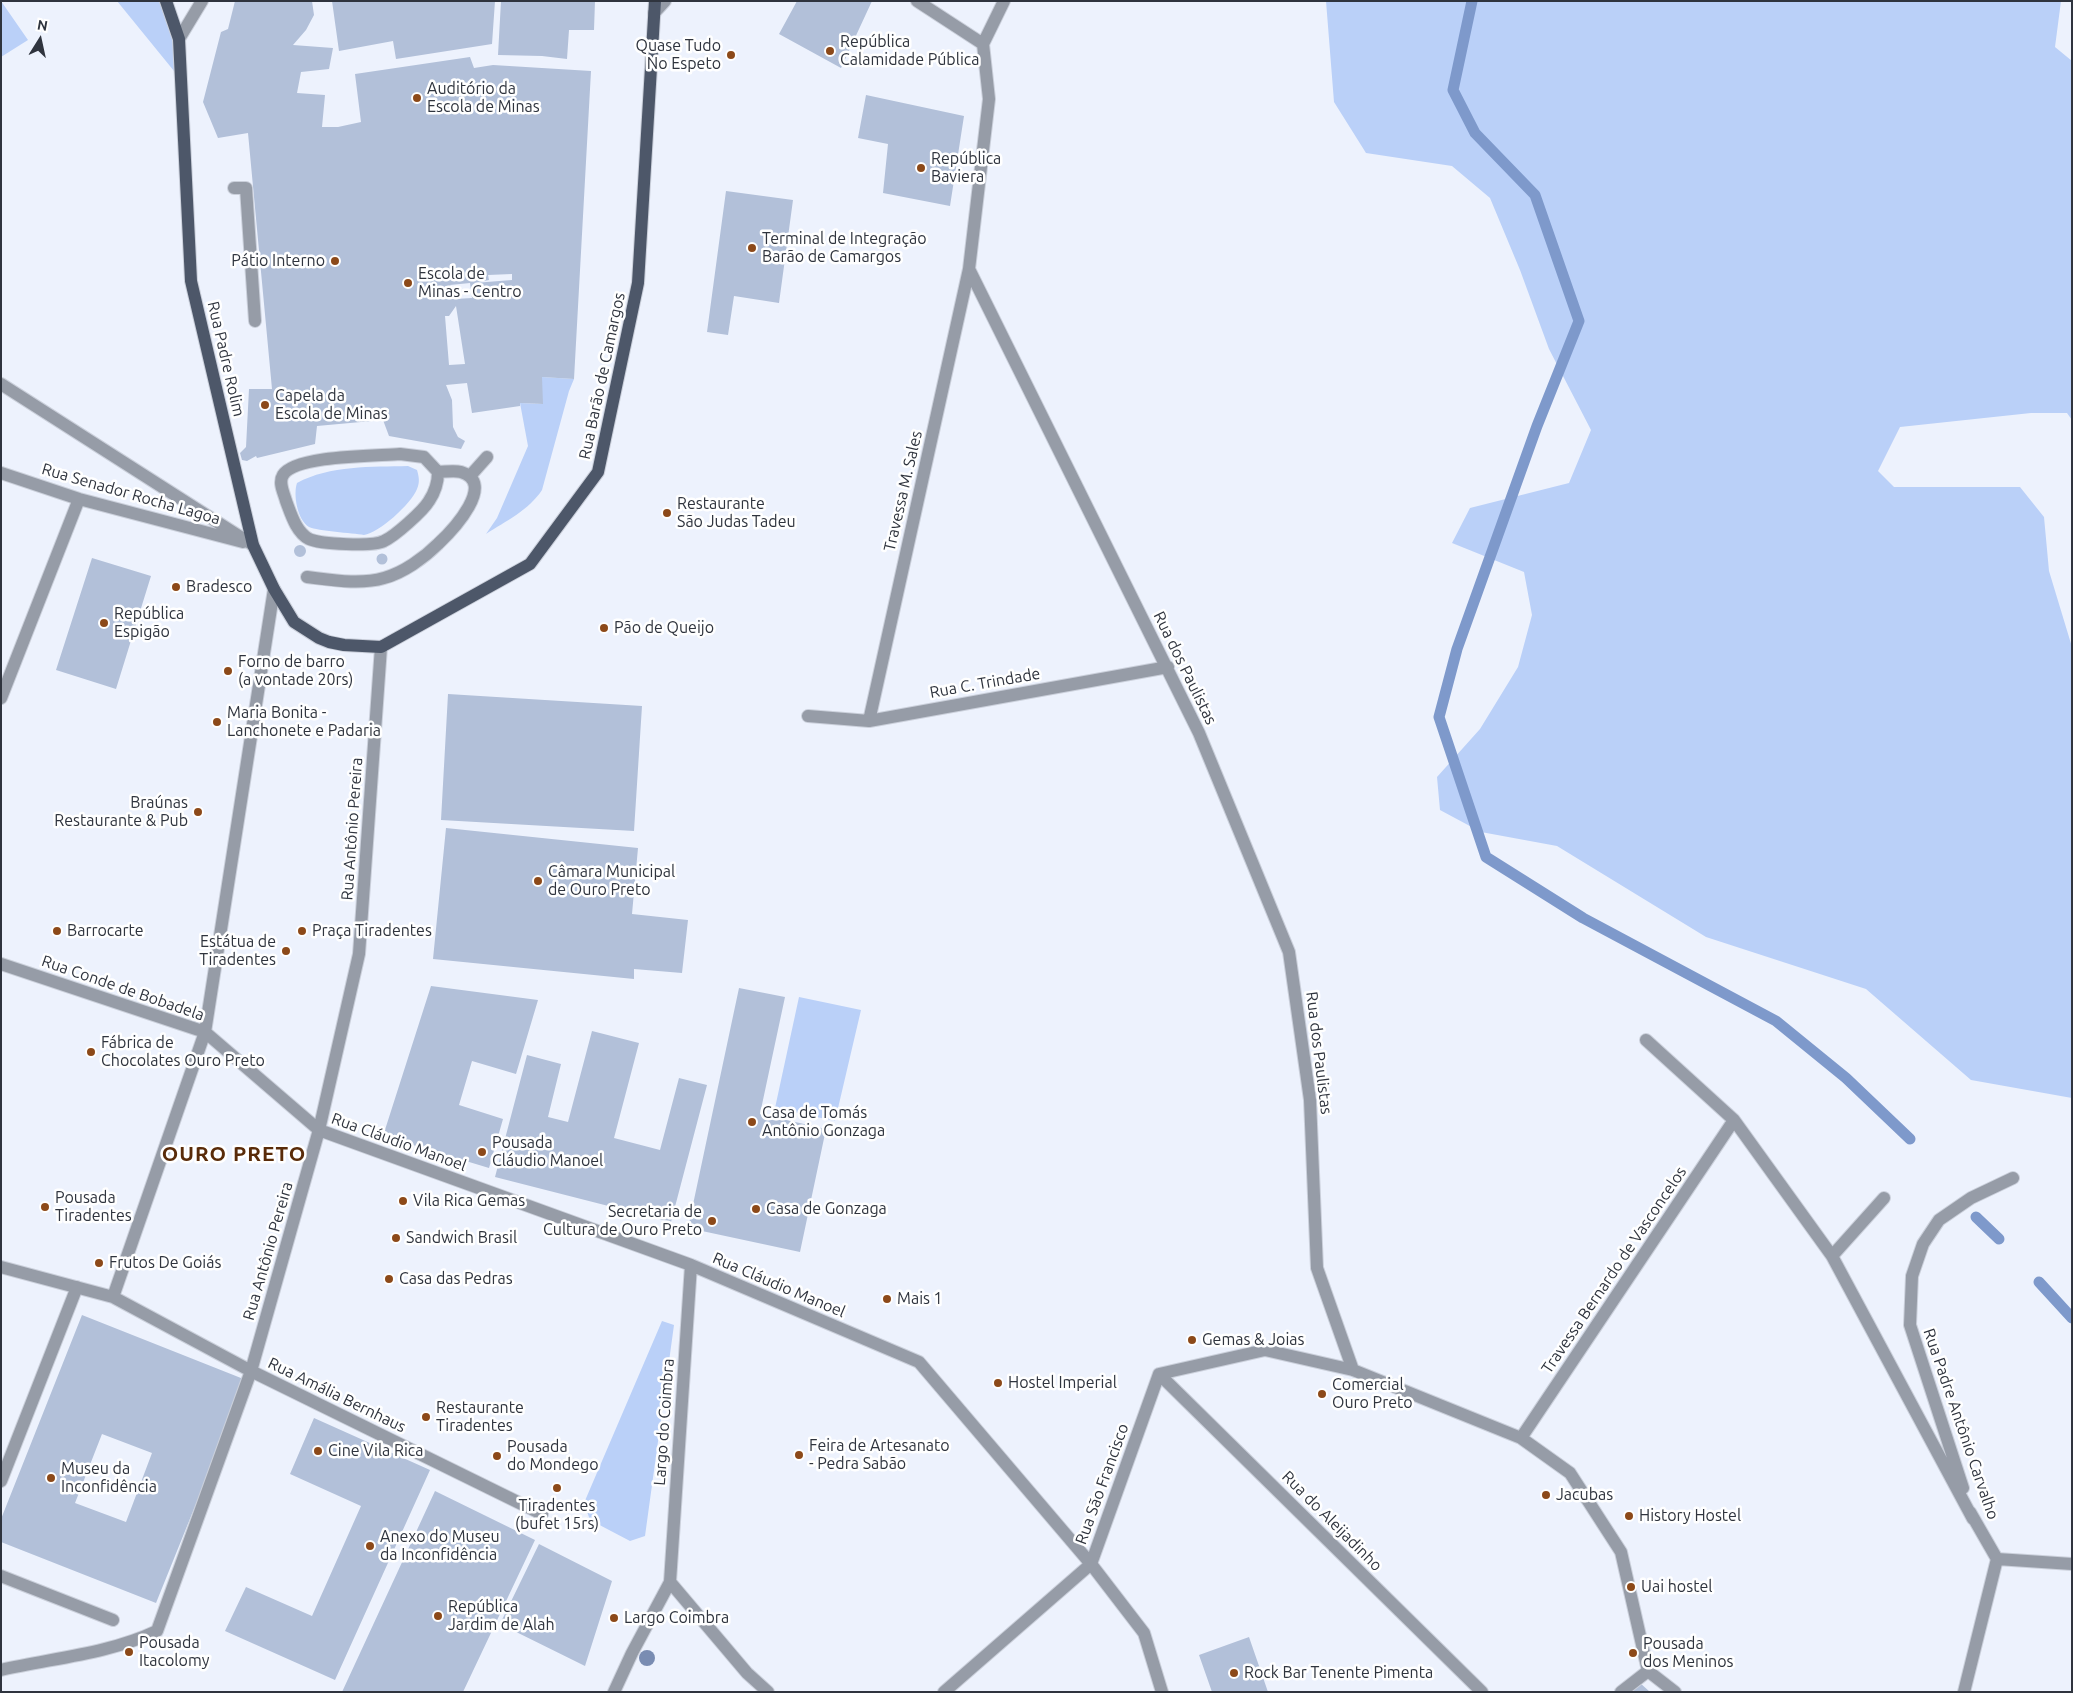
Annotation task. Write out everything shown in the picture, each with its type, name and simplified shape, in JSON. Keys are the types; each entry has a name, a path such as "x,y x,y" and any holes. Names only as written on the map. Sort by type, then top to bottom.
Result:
{"main road":[{"name":"Rua Padre Rolim","path":"166,1 179,39 191,281 253,544 274,589 294,622 319,638 344,646 381,647"},
{"name":"Rua Barão de Camargos","path":"381,647 530,564 598,472 638,283 654,7"}],"street":[{"path":"179,39 202,1"},
{"path":"654,7 665,1"},
{"path":"917,1 983,44"},
{"path":"969,269 989,100 983,44 1004,1"},
{"path":"234,188 246,188 255,321"},
{"name":"Rua dos Paulistas","path":"969,269 1168,667 1199,733 1289,952 1310,1100 1317,1268 1353,1370"},
{"name":"Travessa M. Sales","path":"869,721 969,269"},
{"path":"1,384 253,544"},
{"path":"308,577 358,581 384,578 410,566 438,545 451,530 473,500 475,484 470,476 459,471 438,472 424,457 400,454 300,464 289,469 283,476 281,483 290,512 298,529 310,539 369,546 385,541 429,502 438,484 438,472"},
{"path":"470,476 487,457"},
{"name":"Rua Senador Rocha Lagoa","path":"1,473 79,499 253,544"},
{"path":"1,698 79,499"},
{"path":"113,1297 205,1032 274,589"},
{"name":"Rua Antônio Pereira","path":"1,1670 121,1645 157,1631 251,1370 319,1130 359,954 381,647"},
{"name":"Rua C. Trindade","path":"808,716 869,721 1168,667"},
{"name":"Rua Conde de Bobadela","path":"1,964 205,1032 319,1130"},
{"path":"1646,1040 1734,1120 1832,1256 1973,1520"},
{"name":"Travessa Bernardo de Vasconcelos","path":"1520,1438 1734,1120"},
{"name":"Rua Cláudio Manoel","path":"319,1130 691,1265 919,1362 1091,1564 1144,1633 1162,1692"},
{"name":"Rua Padre Antônio Carvalho","path":"1997,1560 1973,1520 1910,1325 1912,1276 1923,1244 1939,1220 1972,1198 2012,1178"},
{"path":"1832,1256 1884,1198"},
{"name":"Largo do Coimbra","path":"670,1582 691,1265"},
{"name":"Rua Amália Bernhaus","path":"1,1267 113,1297 251,1370 542,1514"},
{"path":"1,1481 77,1287"},
{"path":"1159,1374 1265,1350 1353,1370 1520,1438 1570,1473 1621,1552 1648,1670 1675,1692"},
{"name":"Rua São Francisco","path":"944,1692 1091,1564 1159,1374"},
{"name":"Rua do Aleijadinho","path":"1159,1374 1482,1692"},
{"path":"1964,1692 1997,1560 2072,1564"},
{"path":"1,1576 113,1620"},
{"path":"614,1692 632,1653 670,1582 747,1673 768,1692"},
{"path":"1621,1692 1648,1670"}],"shaded area":[{"path":"1,1 28,40 1,57"},
{"path":"117,1 169,1 187,68 174,71"},
{"path":"1326,1 2061,1 2055,47 2072,61 2072,420 2067,413 2031,413 1900,427 1878,471 1894,487 2020,487 2044,517 2049,571 2072,647 2072,1098 1971,1080 1866,989 1706,937 1557,846 1481,832 1440,810 1437,777 1480,729 1518,667 1532,615 1524,572 1452,543 1470,508 1569,483 1591,430 1549,349 1520,270 1490,198 1452,166 1366,153 1334,102"},
{"path":"542,377 574,379 542,490 524,509 486,534 497,518 528,446 520,403 542,404"},
{"path":"408,466 417,470 419,484 414,495 386,524 370,533 364,535 309,527 305,524 299,513 296,500 297,483 310,477 351,468"},
{"path":"799,997 861,1010 835,1121 775,1108"},
{"path":"662,1321 674,1325 645,1536 630,1541 590,1520 584,1503"}],"building":[{"name":"Escola de Minas - Centro","path":"235,1 312,1 314,15 306,30 293,45 333,48 329,69 301,72 297,93 325,95 322,127 338,127 361,122 355,74 470,57 474,68 493,65 591,71 574,379 542,377 543,404 520,403 520,406 472,413 467,383 446,385 452,400 453,427 458,437 465,441 461,449 389,436 383,420 317,426 315,444 257,458 256,456 247,461 242,460 240,453 246,447 249,389 272,389 248,133 218,138 203,102 221,32 228,29","holes":["512,274 512,280 474,283 489,280 488,275","470,283 472,298 455,299 455,291 450,285","456,306 465,364 449,365 445,316 449,316"]},
{"path":"332,1 495,1 492,44 396,59 393,41 339,51"},
{"path":"501,1 595,1 594,30 569,30 567,59 542,56 498,55"},
{"name":"República Calamidade Pública","path":"797,1 872,1 841,68 779,34"},
{"name":"República Baviera","path":"866,95 964,116 950,206 883,193 888,144 858,138"},
{"name":"Terminal de Integração Barão de Camargos","path":"726,191 793,200 779,303 734,296 728,335 707,332"},
{"path":"298,545 302,545 306,551 302,557 298,557 294,553 294,549"},
{"path":"380,554 384,554 387,559 386,563 380,564 377,561 377,557"},
{"name":"República Espigão","path":"92,558 151,576 116,689 56,670"},
{"path":"448,694 642,706 634,831 441,820"},
{"name":"Câmara Municipal de Ouro Preto","path":"446,828 638,848 632,914 688,920 682,973 634,969 634,979 433,959"},
{"path":"431,986 538,1000 516,1074 472,1061 459,1105 503,1119 489,1168 383,1136"},
{"name":"Casa de Tomás Antônio Gonzaga","path":"739,988 785,997 760,1114 826,1129 800,1252 688,1228"},
{"path":"592,1031 639,1043 614,1138 660,1150 679,1078 707,1085 671,1222 495,1177 527,1055 561,1064 548,1117 568,1122"},
{"name":"Museu da Inconfidência","path":"82,1315 246,1380 156,1603 1,1542 1,1519","holes":["102,1434 152,1453 126,1522 75,1503"]},
{"name":"Anexo do Museu da Inconfidência","path":"314,1418 430,1470 335,1680 225,1631 246,1587 312,1616 361,1506 290,1474"},
{"name":"República Jardim de Alah","path":"435,1491 535,1540 463,1692 342,1692"},
{"path":"539,1544 612,1581 585,1666 500,1624"},
{"name":"Rock Bar Tenente Pimenta","path":"1249,1637 1268,1692 1212,1692 1199,1655"},
{"path":"1639,1682 1650,1692 1631,1692"}],"waterway":[{"path":"1472,1 1453,90 1475,133 1535,195 1579,321 1537,426 1457,649 1439,717 1486,857 1583,918 1776,1021 1846,1078 1910,1139"},
{"path":"1976,1217 1999,1239"},
{"path":"2039,1282 2072,1318"}],"place":[{"name":"República Calamidade Pública","path":"830,51"},
{"name":"Quase Tudo No Espeto","path":"731,55"},
{"name":"Auditório da Escola de Minas","path":"417,98"},
{"name":"República Baviera","path":"921,168"},
{"name":"Terminal de Integração Barão de Camargos","path":"752,248"},
{"name":"Pátio Interno","path":"335,261"},
{"name":"Escola de Minas - Centro","path":"408,283"},
{"name":"Capela da Escola de Minas","path":"265,405"},
{"name":"Restaurante São Judas Tadeu","path":"667,513"},
{"name":"Bradesco","path":"176,587"},
{"name":"República Espigão","path":"104,623"},
{"name":"Pão de Queijo","path":"604,628"},
{"name":"Forno de barro (a vontade 20rs)","path":"228,671"},
{"name":"Maria Bonita - Lanchonete e Padaria","path":"217,722"},
{"name":"Braúnas Restaurante & Pub","path":"198,812"},
{"name":"Câmara Municipal de Ouro Preto","path":"538,881"},
{"name":"Barrocarte","path":"57,931"},
{"name":"Praça Tiradentes","path":"302,931"},
{"name":"Estátua de Tiradentes","path":"286,951"},
{"name":"Fábrica de Chocolates Ouro Preto","path":"91,1052"},
{"name":"Casa de Tomás Antônio Gonzaga","path":"752,1122"},
{"name":"Pousada Cláudio Manoel","path":"482,1152"},
{"name":"Vila Rica Gemas","path":"403,1201"},
{"name":"Pousada Tiradentes","path":"45,1207"},
{"name":"Casa de Gonzaga","path":"756,1209"},
{"name":"Secretaria de Cultura de Ouro Preto","path":"712,1221"},
{"name":"Sandwich Brasil","path":"396,1238"},
{"name":"Frutos De Goiás","path":"99,1263"},
{"name":"Casa das Pedras","path":"389,1279"},
{"name":"Mais 1","path":"887,1299"},
{"name":"Gemas & Joias","path":"1192,1340"},
{"name":"Hostel Imperial","path":"998,1383"},
{"name":"Comercial Ouro Preto","path":"1322,1394"},
{"name":"Restaurante Tiradentes","path":"426,1417"},
{"name":"Cine Vila Rica","path":"318,1451"},
{"name":"Feira de Artesanato - Pedra Sabão","path":"799,1455"},
{"name":"Pousada do Mondego","path":"497,1456"},
{"name":"Museu da Inconfidência","path":"51,1478"},
{"name":"Tiradentes (bufet 15rs)","path":"557,1488"},
{"name":"Jacubas","path":"1546,1495"},
{"name":"History Hostel","path":"1629,1516"},
{"name":"Anexo do Museu da Inconfidência","path":"370,1546"},
{"name":"Uai hostel","path":"1631,1587"},
{"name":"República Jardim de Alah","path":"438,1616"},
{"name":"Largo Coimbra","path":"614,1618"},
{"name":"Pousada Itacolomy","path":"129,1652"},
{"name":"Pousada dos Meninos","path":"1633,1653"},
{"name":"Rock Bar Tenente Pimenta","path":"1234,1673"}],"district":[{"name":"OURO PRETO","path":"234,1154"}]}
